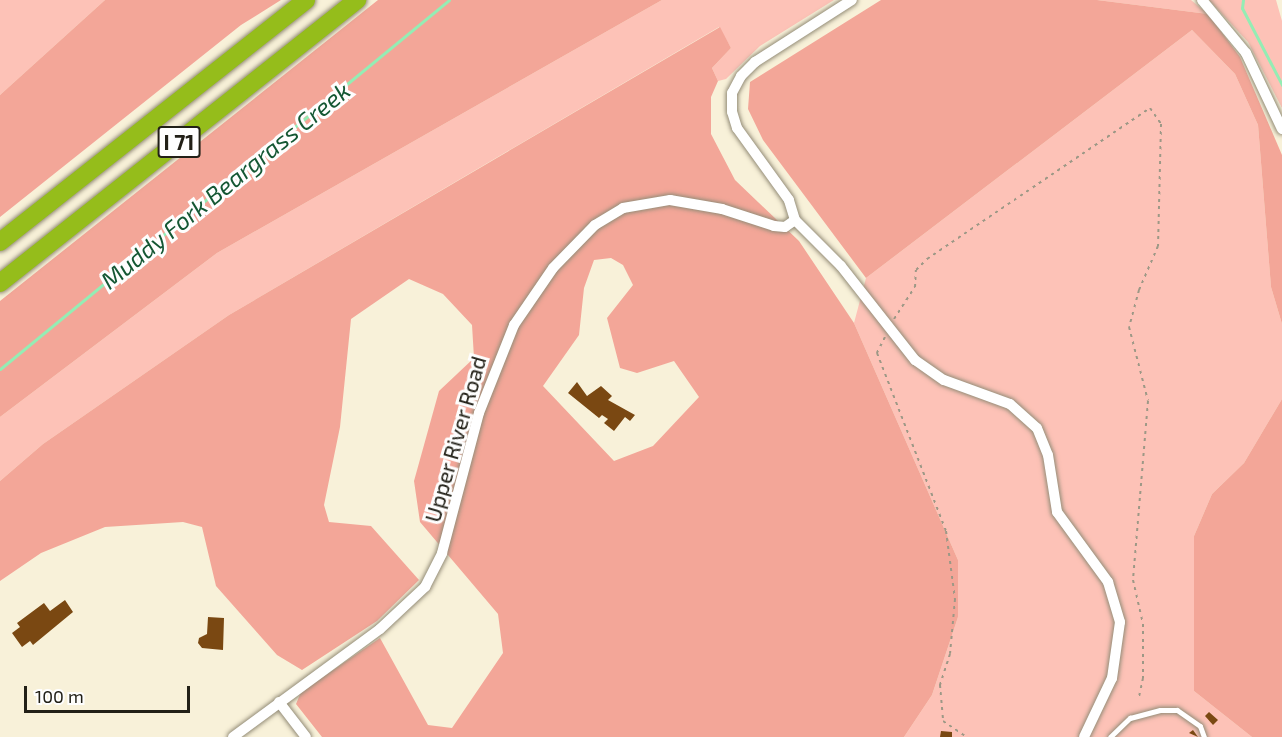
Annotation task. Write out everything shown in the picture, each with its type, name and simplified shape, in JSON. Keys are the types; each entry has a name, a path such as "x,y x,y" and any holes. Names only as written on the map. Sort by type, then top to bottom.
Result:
{"highway":[{"name":"I 71","path":"0,242 306,0"},
{"name":"I 71","path":"0,283 357,0"}],"street":[{"path":"852,0 755,62 741,76 732,93 732,112 737,128 789,200 795,220 841,266 915,360 944,380 1010,404 1037,428 1048,454 1057,512 1108,582 1120,622 1112,678 1084,737"},
{"path":"1202,0 1246,53 1282,129"},
{"name":"Upper River Road","path":"233,737 380,629 424,587 442,553 497,360 533,293 574,244 604,218 650,201 699,204 774,226 790,225 795,220"},
{"path":"279,702 306,737"}],"lane":[{"path":"1110,737 1130,718 1160,710 1177,710 1200,726 1204,737"}],"path":[{"path":"890,326 915,287 916,270 927,259 1150,108 1161,124 1158,246 1139,290 1129,327 1148,401 1133,580 1143,624 1143,678 1139,697"},
{"path":"886,335 877,353 946,531 955,599 950,654 940,685 943,721 967,737"}],"shaded area":[{"path":"0,0 105,0 0,95"},
{"path":"105,0 281,0 241,25 0,217 0,95"},
{"path":"378,0 662,0 217,253 0,417 0,301"},
{"path":"662,0 834,0 760,46 726,79 718,81 712,68 731,48 719,27 229,315 43,444 0,481 0,417 217,253"},
{"path":"881,0 1097,0 1208,14 1240,57 1282,155 1282,324 1271,287 1258,125 1235,74 1192,30 866,278 763,140 748,109 750,82"},
{"path":"1097,0 1191,0 1208,14"},
{"path":"1209,0 1276,0 1282,21 1282,108 1248,42"},
{"path":"720,27 731,48 712,68 718,81 711,97 711,134 735,180 799,241 854,323 958,560 958,617 932,695 904,737 322,737 296,704 301,692 380,638 428,725 452,728 503,653 498,614 420,522 414,481 439,391 474,358 472,325 443,294 409,279 351,319 340,427 324,505 329,522 371,526 419,580 377,621 302,670 277,655 216,586 202,527 183,522 105,527 41,553 0,581 0,481 43,444 229,315","holes":["611,258 623,265 633,285 607,318 620,368 637,373 674,361 699,397 653,446 614,461 543,386 579,335 584,288 594,260"]},
{"path":"1192,30 1235,74 1258,125 1271,287 1282,324 1282,399 1244,463 1212,494 1194,536 1194,691 1252,737 904,737 932,695 958,617 958,560 854,323 866,278"},
{"path":"1282,399 1282,737 1252,737 1194,691 1194,536 1212,494 1244,463"}],"building":[{"path":"577,382 587,396 601,386 612,396 608,400 635,415 630,421 625,417 614,431 604,423 608,419 602,415 599,418 568,393"},
{"path":"65,600 73,612 33,645 30,641 22,647 12,633 20,627 17,623 44,603 50,611"},
{"path":"208,617 224,618 223,650 202,648 198,643 199,638 207,634"},
{"path":"1209,712 1218,720 1213,725 1205,716"},
{"path":"941,731 952,732 952,737 940,737"}],"waterway":[{"name":"Muddy Fork Beargrass Creek","path":"0,369 449,0"},
{"name":"Muddy Fork Beargrass Creek","path":"1243,0 1242,8 1282,85"}]}
